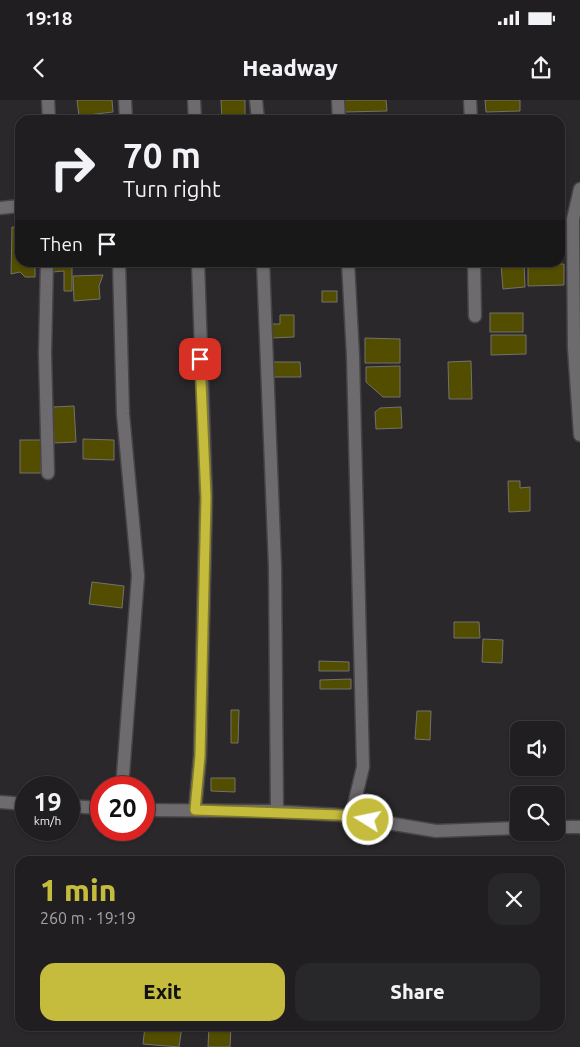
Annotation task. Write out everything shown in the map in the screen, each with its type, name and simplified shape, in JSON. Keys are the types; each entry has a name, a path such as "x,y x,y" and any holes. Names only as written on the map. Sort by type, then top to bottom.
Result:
{"street":[{"path":"48,100 49,115"},
{"path":"125,100 126,115"},
{"path":"194,100 195,115"},
{"path":"256,100 258,115"},
{"path":"338,100 339,115"},
{"path":"470,100 471,115"},
{"path":"580,189 573,219 580,435"},
{"path":"0,208 15,206"},
{"path":"48,267 45,354 48,473"},
{"path":"119,267 123,414 138,576 123,776"},
{"path":"195,810 200,756 206,498 198,267"},
{"path":"264,267 275,567 277,811"},
{"path":"348,267 354,356 363,767 351,816"},
{"path":"474,267 475,316"},
{"path":"0,802 15,803"},
{"path":"155,810 277,811 351,816 436,831 510,828"},
{"path":"565,827 580,827"}],"building":[{"path":"77,100 112,100 113,112 79,115"},
{"path":"221,100 245,100 245,115 222,115"},
{"path":"344,100 386,100 387,111 345,112"},
{"path":"485,100 520,100 520,111 486,112"},
{"path":"12,227 15,227 15,267 35,267 35,277 25,277 20,272 11,274"},
{"path":"53,267 72,267 72,291 64,291 64,271 53,272"},
{"path":"501,267 524,267 525,287 503,289"},
{"path":"528,267 564,267 564,285 528,286"},
{"path":"103,275 99,286 100,299 74,301 73,276"},
{"path":"322,291 337,291 337,302 322,302"},
{"path":"490,313 523,313 523,332 490,332"},
{"path":"280,315 294,315 294,337 271,338 270,324 280,324"},
{"path":"491,335 526,335 526,354 491,355"},
{"path":"365,338 400,339 400,363 365,363"},
{"path":"471,361 472,399 449,399 448,362"},
{"path":"269,362 300,362 301,377 270,377"},
{"path":"400,366 400,397 383,397 366,382 366,367"},
{"path":"74,406 76,442 54,443 53,407"},
{"path":"401,407 402,428 376,429 375,412 380,408"},
{"path":"83,439 114,440 114,460 83,459"},
{"path":"20,440 41,440 41,473 20,473"},
{"path":"508,481 520,481 520,488 530,487 530,511 509,512"},
{"path":"92,582 124,586 122,608 89,604"},
{"path":"454,622 479,622 480,638 454,638"},
{"path":"483,639 503,640 502,663 482,662"},
{"path":"319,661 349,662 349,671 319,671"},
{"path":"351,679 351,689 320,689 320,680"},
{"path":"231,710 239,710 238,743 231,743"},
{"path":"417,711 431,711 430,740 415,739"},
{"path":"211,778 235,778 235,792 211,791"},
{"path":"144,1031 181,1031 179,1047 143,1044"},
{"path":"209,1031 231,1031 230,1047 208,1047"}],"route":[{"path":"200,359 206,498 200,756 195,810 268,811 340,815 368,820"}]}
